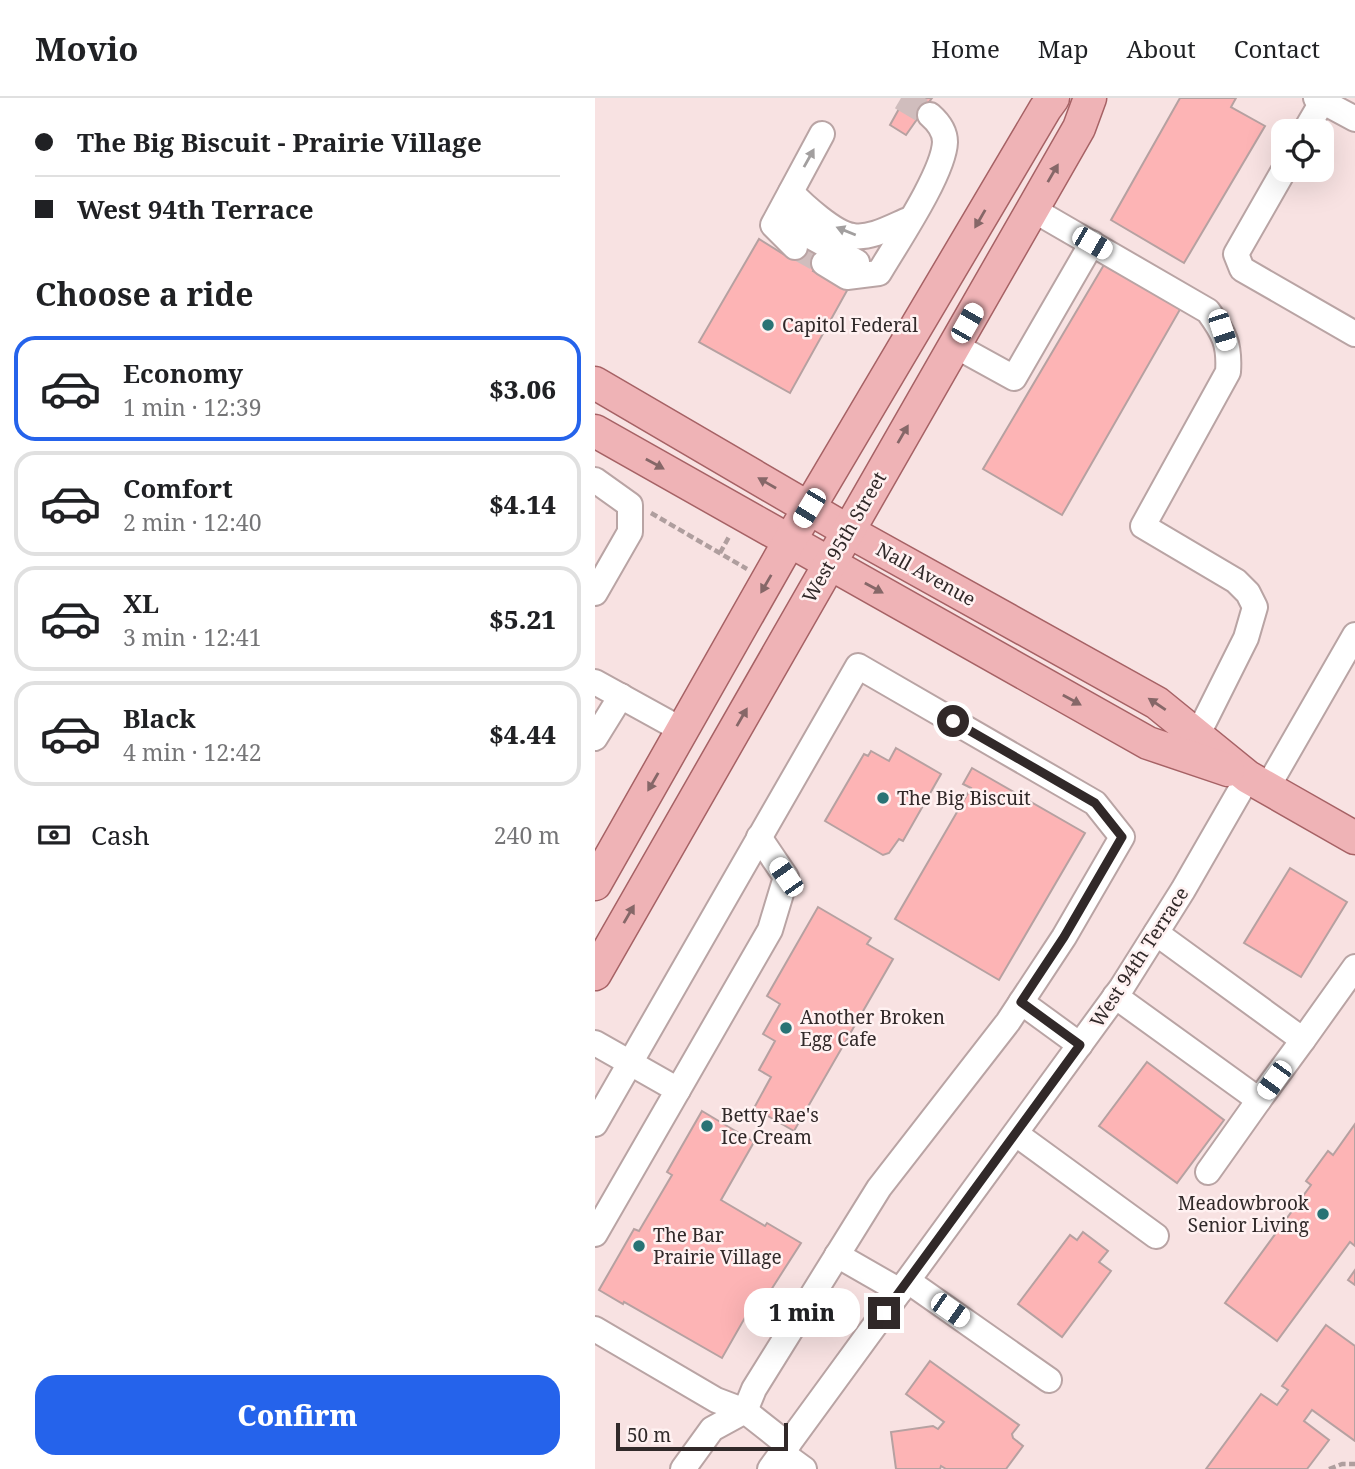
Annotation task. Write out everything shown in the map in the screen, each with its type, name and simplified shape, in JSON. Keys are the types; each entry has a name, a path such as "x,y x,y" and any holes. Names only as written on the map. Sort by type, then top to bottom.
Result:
{"main road":[{"path":"595,884 790,540 1053,98"},
{"name":"West 95th Street","path":"595,974 1079,128 1090,98"},
{"name":"Nall Avenue","path":"595,383 848,531 1157,703 1258,782 1355,838"},
{"name":"Nall Avenue","path":"595,431 1148,743 1258,782"}],"street":[{"path":"1310,119 1319,100 1355,120"},
{"path":"879,273 925,195 943,156 946,139 940,123 930,115"},
{"path":"795,247 772,225 822,134"},
{"path":"1277,182 1236,254 1242,268 1355,334"},
{"path":"791,192 810,213 851,236 870,234 910,219"},
{"path":"1033,209 1208,311 1222,330 1229,351 1228,372 1143,526 1237,581 1248,593 1255,607 1246,638 1197,736"},
{"path":"778,215 841,255 879,273"},
{"path":"954,345 1014,378 1092,243"},
{"path":"824,264 847,277 879,273"},
{"path":"595,480 630,505 630,532 595,593"},
{"name":"West 94th Terrace","path":"780,1456 1115,996 1355,635"},
{"path":"595,1124 857,666 1095,803 1122,837 1064,937 1008,1022 879,1188 754,1389 745,1411 712,1429 683,1469"},
{"path":"595,682 683,730"},
{"path":"595,738 621,696"},
{"path":"595,1234 769,930 786,877 759,837"},
{"path":"1156,933 1303,1040"},
{"path":"1209,1172 1355,967"},
{"path":"1115,996 1259,1100"},
{"path":"1021,1002 1080,1045"},
{"path":"595,1043 678,1090"},
{"path":"1016,1134 1156,1236"},
{"path":"837,1255 904,1286 1049,1380"},
{"path":"595,1329 716,1400 745,1411 780,1456 804,1469"}],"path":[{"path":"650,513 747,569"},
{"path":"1329,1469 1342,1464 1355,1464"}],"building":[{"path":"905,98 932,98 906,135 890,125"},
{"path":"1180,98 1236,98 1231,107 1265,126 1184,263 1111,220"},
{"path":"833,235 813,271 849,287 790,393 699,342 759,239 788,257 795,247"},
{"path":"1105,263 1182,306 1062,515 983,469"},
{"name":"The Big Biscuit","path":"896,748 941,774 903,841 899,839 889,853 883,855 825,821 864,754 868,756 871,751 889,761"},
{"path":"972,768 1085,833 999,980 895,919 971,788 963,784"},
{"path":"1290,868 1347,902 1301,977 1244,943"},
{"path":"818,907 871,938 867,944 893,959 794,1131 754,1108 771,1077 759,1070 775,1041 763,1034 780,1004 767,996"},
{"path":"1147,1062 1224,1120 1177,1183 1099,1126"},
{"path":"702,1111 754,1142 721,1200 801,1243 762,1304 755,1300 722,1358 599,1290 634,1229 639,1231 672,1175 667,1172"},
{"name":"Meadowbrook Senior Living","path":"1355,1124 1355,1246 1350,1242 1277,1341 1225,1303 1311,1185 1306,1181 1328,1151 1333,1155"},
{"path":"1083,1232 1108,1251 1099,1262 1111,1271 1062,1337 1018,1304 1070,1235 1077,1240"},
{"name":"Meadowbrook Senior Living","path":"1355,1270 1355,1285 1348,1280"},
{"path":"1326,1325 1355,1346 1355,1441 1312,1410 1304,1421 1329,1440 1307,1469 1206,1469 1261,1394 1277,1405 1288,1390 1282,1386"},
{"path":"930,1361 1019,1425 1012,1434 1023,1446 1006,1469 946,1469 941,1466 940,1469 896,1469 891,1432 933,1426 938,1429 944,1422 906,1394"}],"tunnel":[{"path":"901,98 930,115"},
{"path":"795,247 824,263"}],"place":[{"name":"Capitol Federal","path":"768,325"},
{"name":"The Big Biscuit","path":"883,798"},
{"name":"Another Broken Egg Cafe","path":"786,1028"},
{"name":"Betty Rae's Ice Cream","path":"707,1126"},
{"name":"Meadowbrook Senior Living","path":"1323,1214"},
{"name":"The Bar Prairie Village","path":"639,1246"}],"route":[{"path":"884,1313 1080,1045 1021,1002 1064,937 1122,837 1095,803 953,721"}]}
